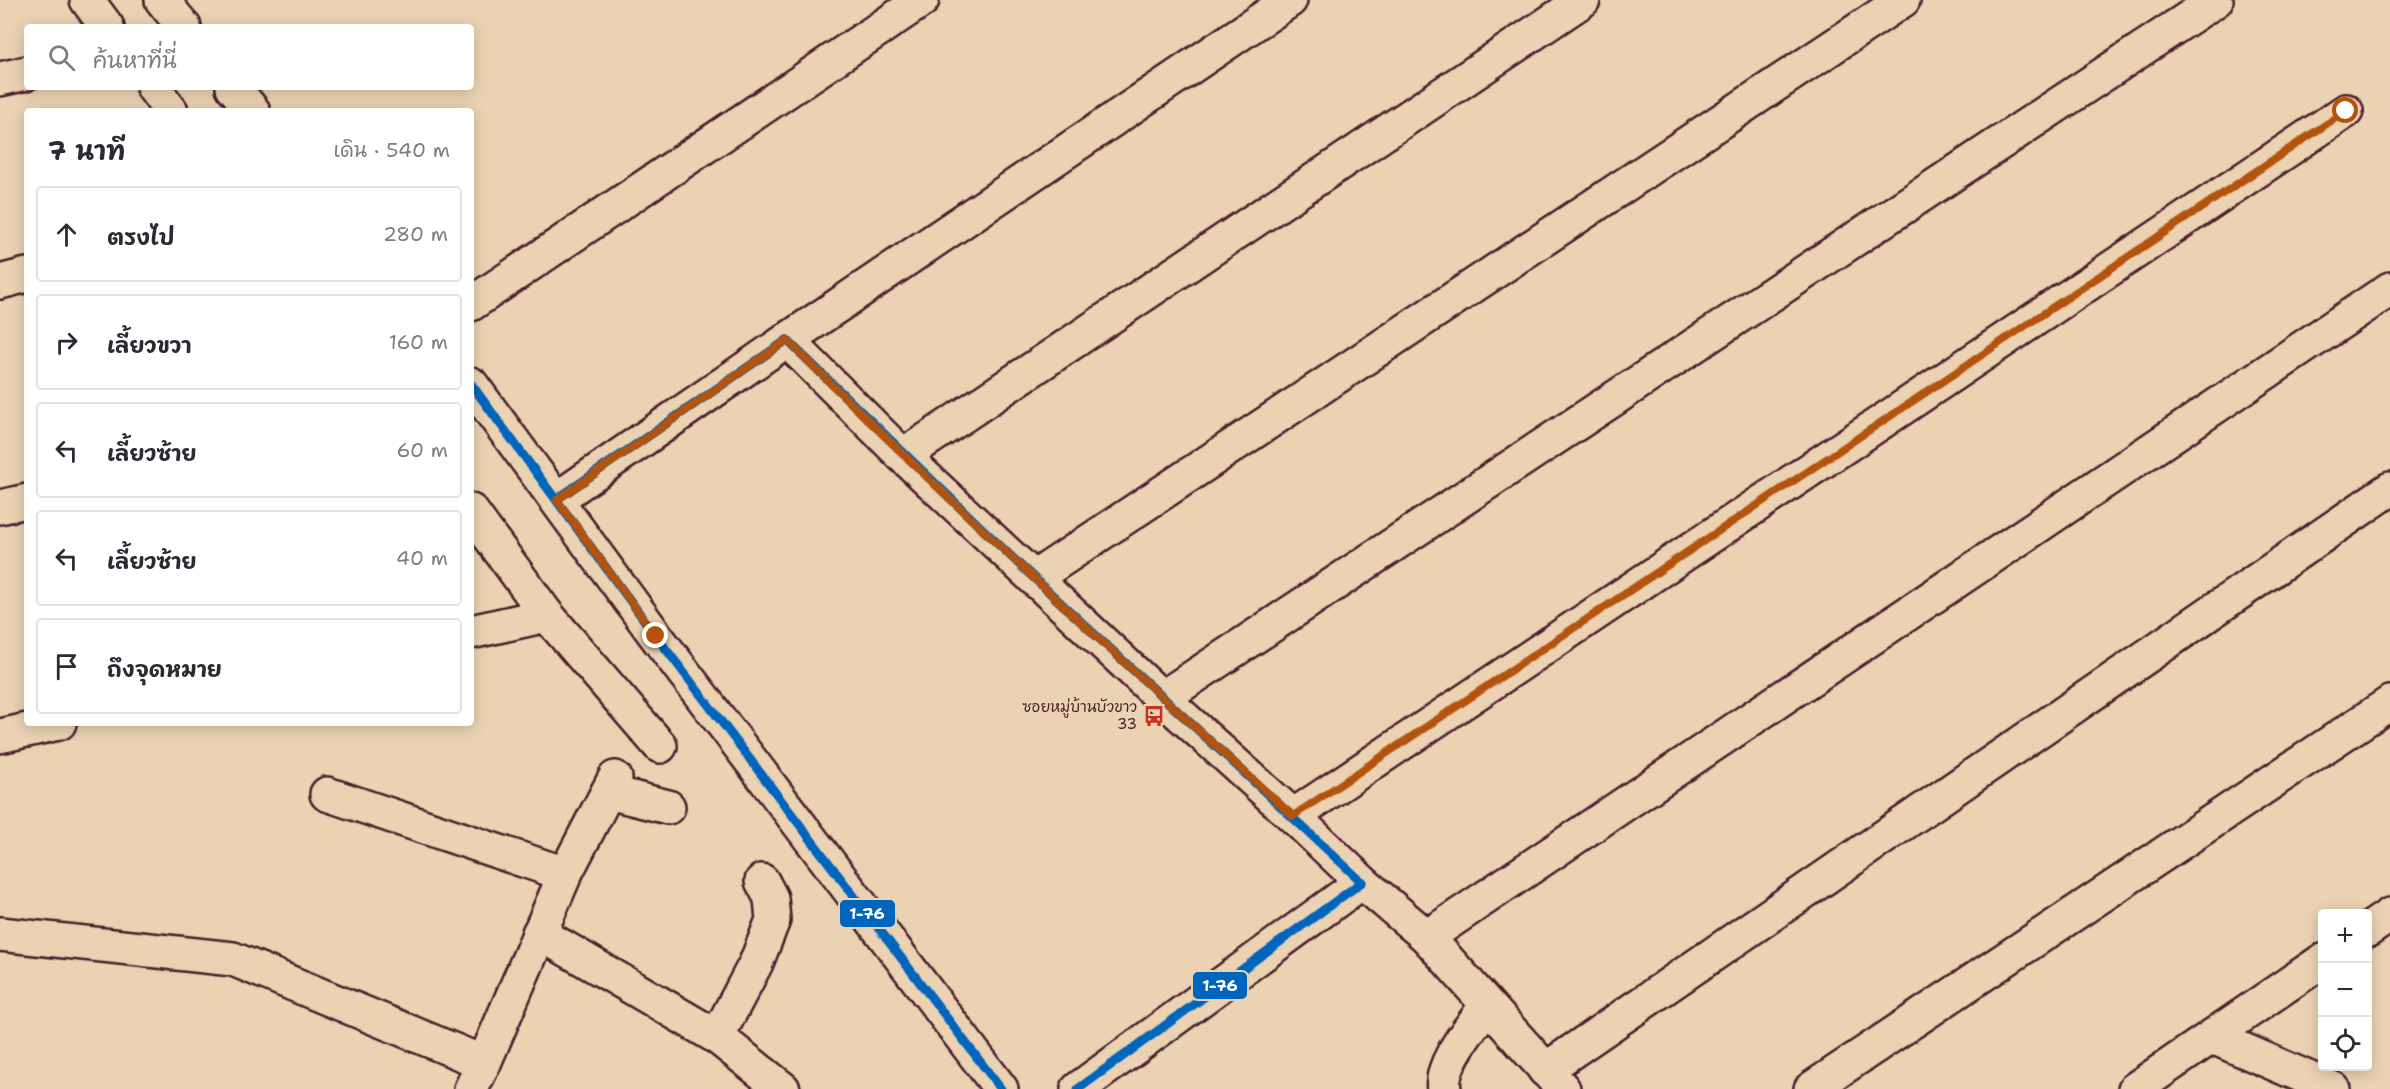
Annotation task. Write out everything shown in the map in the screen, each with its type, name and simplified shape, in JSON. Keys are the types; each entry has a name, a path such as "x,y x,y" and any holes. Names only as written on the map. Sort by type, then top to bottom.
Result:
{"street":[{"path":"87,0 105,24"},
{"path":"474,302 922,0"},
{"path":"557,500 787,340 1290,0"},
{"path":"903,456 1583,0"},
{"path":"1034,578 1903,0"},
{"path":"1162,698 2216,0"},
{"path":"0,79 24,74"},
{"path":"155,90 169,108"},
{"path":"236,90 250,108"},
{"path":"1293,816 2346,111"},
{"path":"0,282 24,276"},
{"path":"1427,937 2390,289"},
{"path":"787,340 903,456 1162,698 1293,816 1362,882 1427,937 1554,1080 2390,489"},
{"path":"474,388 656,636 1001,1089"},
{"path":"0,507 24,502"},
{"path":"474,515 547,615 660,746"},
{"path":"474,631 547,615"},
{"path":"1811,1089 2390,703"},
{"path":"0,736 45,726"},
{"path":"0,934 233,958 478,1076 565,874 612,785 668,807"},
{"path":"327,794 565,874"},
{"path":"717,1037 756,963 773,920 771,898 762,881"},
{"path":"1078,1089 1362,882"},
{"path":"2372,927 2390,915"},
{"path":"539,933 717,1037 783,1089"},
{"path":"2135,1089 2319,963"},
{"path":"1444,1089 1443,1084 1449,1062 1486,1005"},
{"path":"2212,1037 2333,1089"}],"transit line":[{"name":"1-76","path":"787,340 1020,565 1362,882"},
{"name":"1-76","path":"557,499 787,340"},
{"name":"1-76","path":"474,388 656,636 1001,1089"},
{"name":"1-76","path":"1078,1089 1362,882"}],"place":[{"name":"ซอยหมู่บ้านบัวขาว 33","path":"1154,716"}],"route":[{"path":"656,636 557,500 787,340 903,456 1162,698 1293,816 2346,111"}]}
